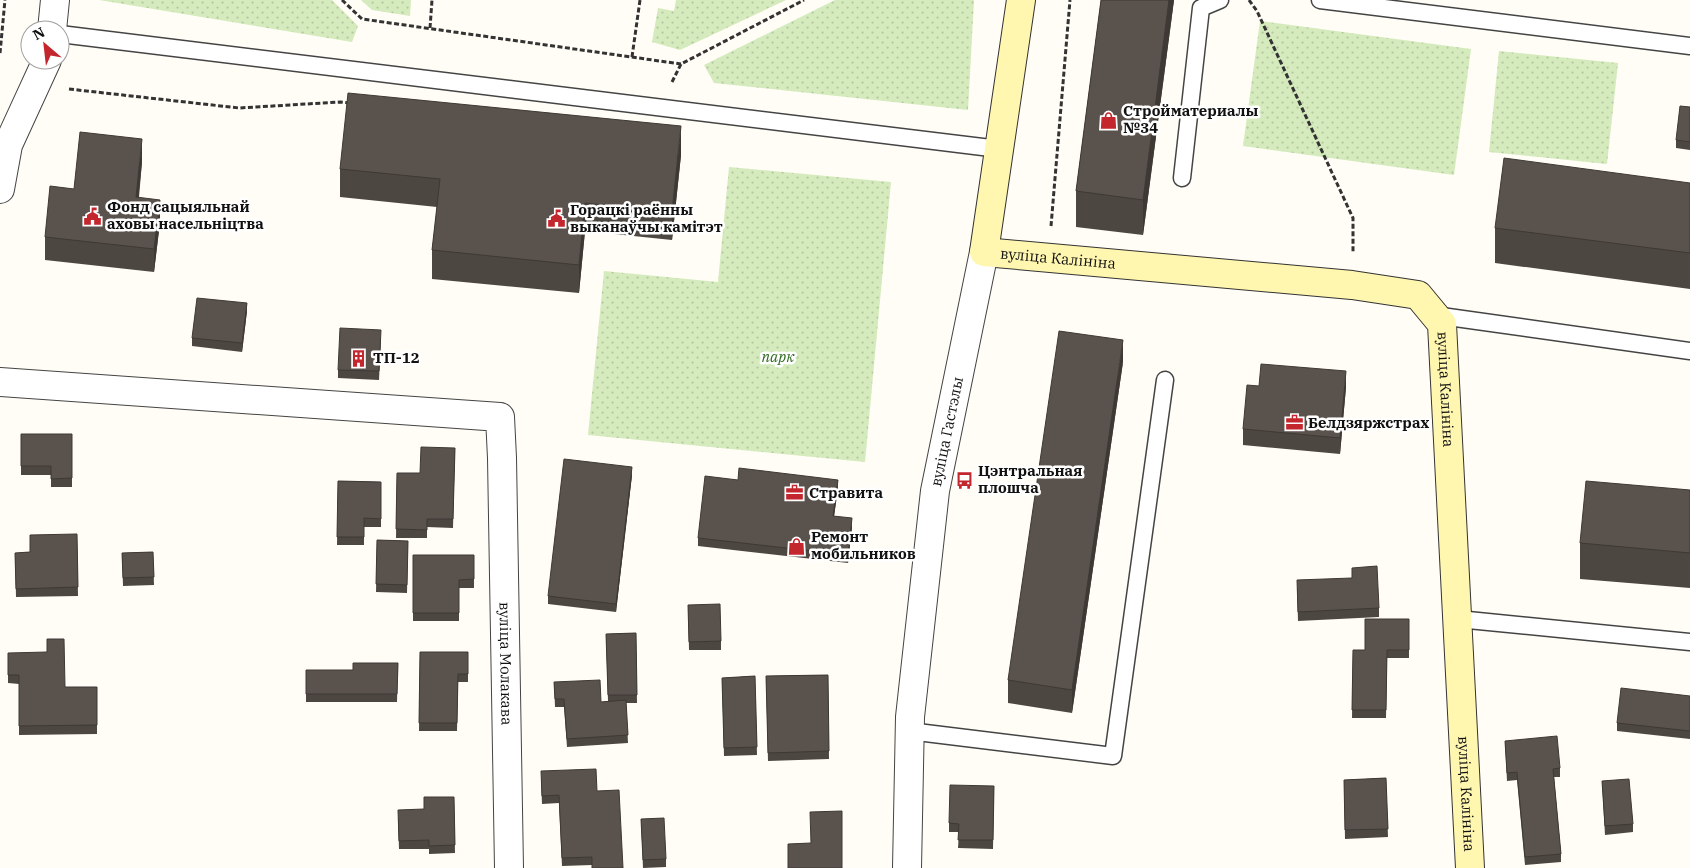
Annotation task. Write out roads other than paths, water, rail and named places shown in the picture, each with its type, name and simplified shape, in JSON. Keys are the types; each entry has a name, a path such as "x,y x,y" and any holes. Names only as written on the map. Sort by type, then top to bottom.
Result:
{"main road":[{"name":"вуліца Гастэлы","path":"984,252 1021,0"},
{"name":"вуліца Калініна","path":"984,252 1352,285 1418,295 1442,324 1470,868"}],"street":[{"path":"53,20 55,0"},
{"path":"0,189 4,143 42,70"},
{"name":"вуліца Гастэлы","path":"907,868 909,731 935,492 984,252"},
{"name":"вуліца Молакава","path":"0,382 500,417 508,868"}],"lane":[{"path":"1182,178 1201,8 1220,0"},
{"path":"1320,0 1690,46"},
{"path":"70,35 999,149"},
{"path":"1434,315 1690,351"},
{"path":"909,731 1113,756 1165,380"},
{"path":"1458,619 1690,642"}],"place":[{"name":"Стройматериалы №34","path":"1109,120"},
{"name":"Фонд сацыяльнай аховы насельніцтва","path":"93,216"},
{"name":"Горацкі раённы выканаўчы камітэт","path":"556,219"},
{"name":"ТП-12","path":"359,358"},
{"name":"Белдзяржстрах","path":"1294,423"},
{"name":"Цэнтральная плошча","path":"964,480"},
{"name":"Стравита","path":"795,493"},
{"name":"Ремонт мобильников","path":"797,546"}],"park label":[{"name":"парк","path":"778,357"}]}
